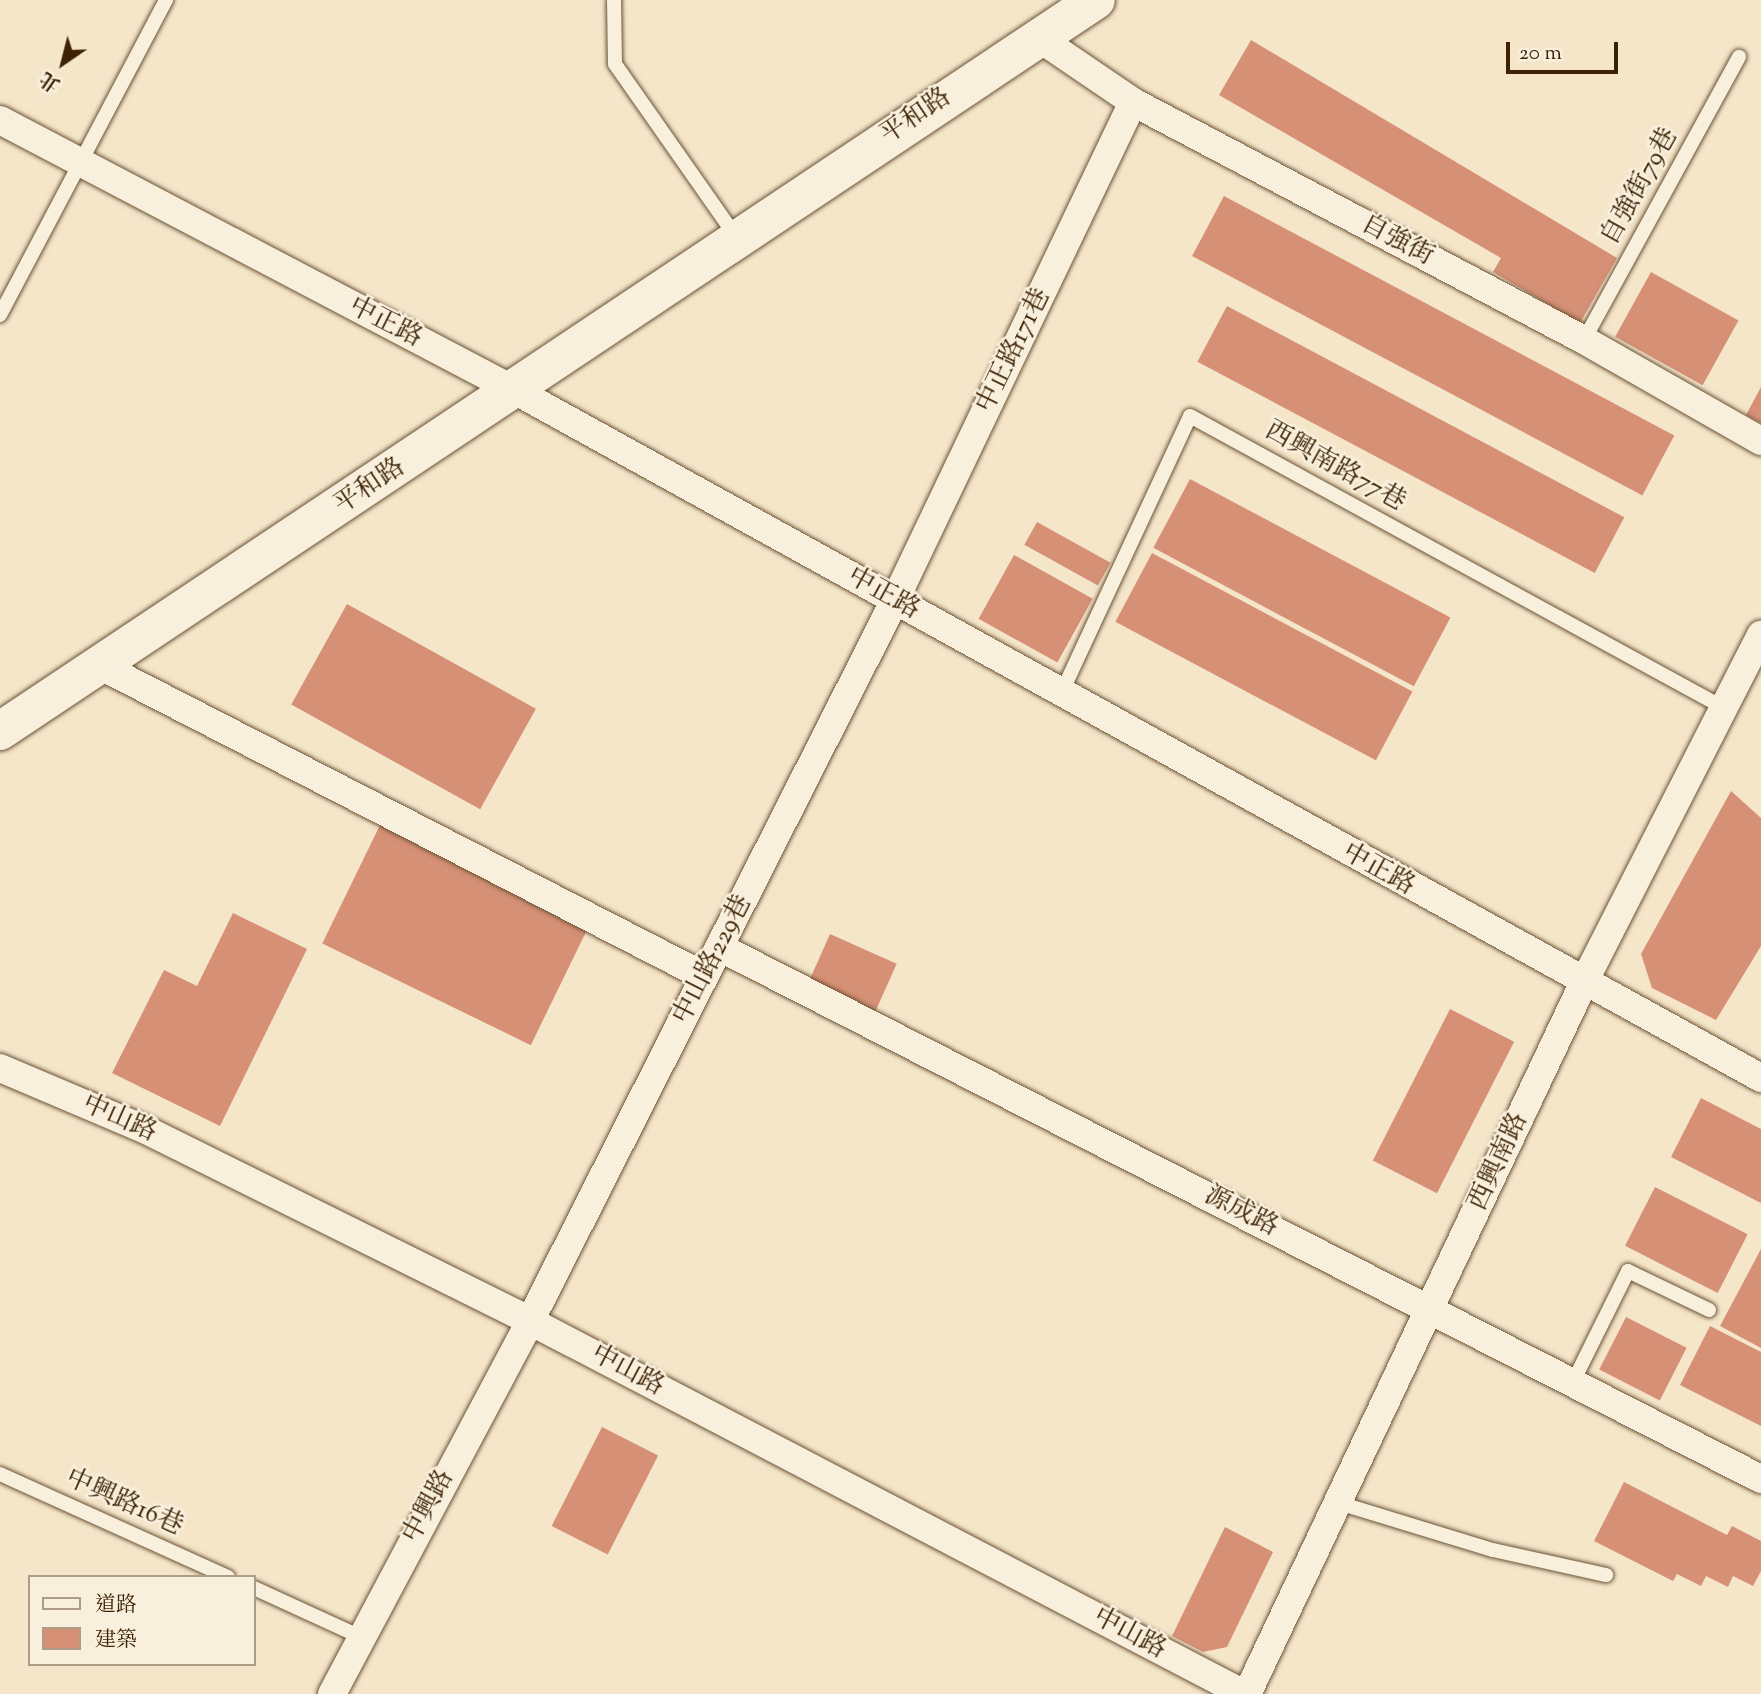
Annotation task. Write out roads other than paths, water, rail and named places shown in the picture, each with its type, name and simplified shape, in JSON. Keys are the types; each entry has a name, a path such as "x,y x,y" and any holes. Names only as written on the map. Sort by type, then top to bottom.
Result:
{"main road":[{"name":"平和路","path":"0,731 516,391 1036,36 1097,0"}],"street":[{"name":"自強街","path":"1036,36 1133,102 1584,340 1761,441"},
{"name":"中正路171巷","path":"895,600 1133,102"},
{"name":"中正路","path":"0,120 82,168 516,391 1583,984 1761,1078"},
{"name":"中山路229巷","path":"530,1321 895,600"},
{"name":"西興南路","path":"1246,1694 1339,1503 1583,984 1761,635"},
{"path":"101,666 704,976"},
{"name":"源成路","path":"719,947 1761,1479"},
{"name":"中山路","path":"0,1068 144,1129 530,1321 1246,1694"},
{"name":"中興路","path":"332,1694 359,1636 530,1321"}],"lane":[{"path":"0,315 82,168 166,0"},
{"path":"614,0 615,64 737,238"},
{"name":"自強街79巷","path":"1584,340 1739,57"},
{"name":"西興南路77巷","path":"1061,694 1190,416 1724,708"},
{"path":"1573,1382 1628,1270 1709,1310"},
{"name":"中興路16巷","path":"0,1474 224,1575"},
{"path":"1339,1503 1493,1550 1606,1575"},
{"path":"256,1589 359,1636"}]}
